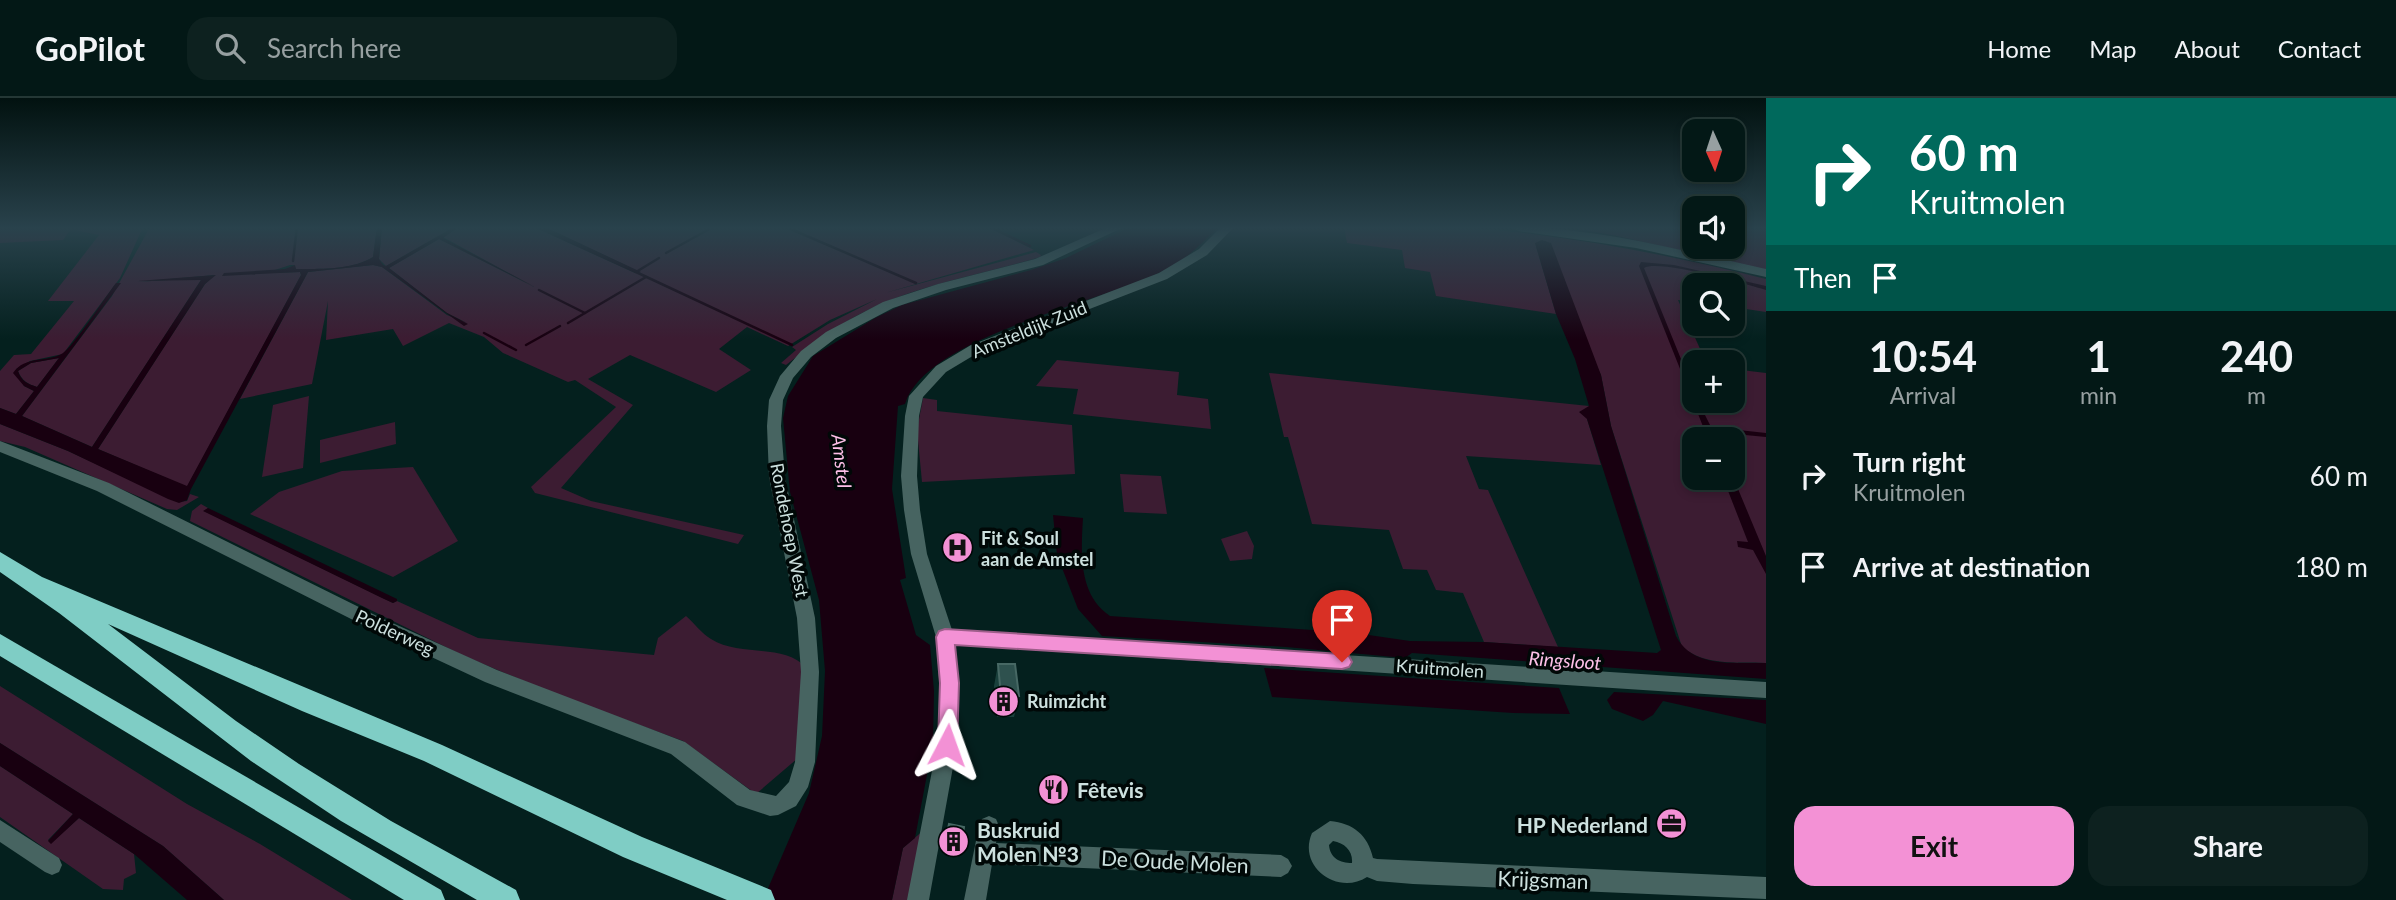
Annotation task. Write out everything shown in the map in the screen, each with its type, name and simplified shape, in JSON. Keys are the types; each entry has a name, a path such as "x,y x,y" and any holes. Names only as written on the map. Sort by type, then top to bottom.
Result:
{"highway":[{"path":"0,561 40,585 259,752 357,815 506,900"},
{"path":"40,585 433,753 633,847 761,900"},
{"path":"0,644 431,900"}],"street":[{"name":"Rondehoep West","path":"789,799 797,787 805,762 810,672 806,618 777,477 776,400 787,376 806,354 831,335 888,305 942,287 1030,264"},
{"name":"Amsteldijk Zuid","path":"918,900 947,745 949,683 945,637 919,554 912,510 909,476 912,416 916,396 941,369 976,348 1163,276 1182,264"},
{"path":"1728,264 1766,273"},
{"name":"Polderweg","path":"0,446 103,487 371,621 491,676 678,748 744,798 770,806 789,799"},
{"name":"Kruitmolen","path":"945,637 1766,690"},
{"path":"975,900 989,826"},
{"path":"0,830 52,865"},
{"name":"De Oude Molen","path":"984,853 1281,866"},
{"name":"Krijgsman","path":"1363,865 1377,870 1413,873 1766,888"}],"shaded area":[{"path":"76,264 126,264 120,278 63,354 30,361 16,369 24,386 34,391 16,414 0,408 0,371 14,355 31,354 74,301 48,301"},
{"path":"129,264 355,264 326,269 296,269 294,265 290,265 266,273 300,272 301,275 187,487 98,449 205,284 215,275 136,282 201,280 92,447 22,416 112,296"},
{"path":"395,264 489,264 534,287 493,264 616,264 635,273 640,272 624,264 984,264 885,293 990,264 1013,264 930,287 866,311 825,336 786,365 781,363 796,350 792,347 828,324 877,299 830,320 788,346 747,327 719,349 751,370 716,392 630,355 588,379 633,405 561,488 591,501 744,535 738,544 535,493 531,487 616,407 575,380 568,382 503,353 484,337 449,323 403,346 393,329 326,340 328,301 312,384 240,399 308,272 373,265 382,267 447,315 467,323 447,313 389,268"},
{"path":"1404,264 1541,264 1556,314 1436,296 1430,272 1405,268"},
{"path":"1546,264 1703,264 1740,273 1682,273 1682,300 1678,300 1682,309 1682,336 1694,336 1701,350 1682,350 1682,413 1745,413 1745,370 1766,373 1766,663 1711,660 1682,647 1611,426 1601,375"},
{"path":"1742,264 1766,264 1766,270"},
{"path":"1745,274 1766,279 1766,312 1745,309"},
{"path":"59,358 37,387 26,382 18,371 31,363"},
{"path":"1057,360 1179,372 1177,395 1208,399 1211,429 1073,414 1078,389 1036,386"},
{"path":"1269,373 1589,406 1587,419 1601,465 1466,456 1479,489 1488,490 1558,647 1484,642 1463,593 1436,590 1427,570 1403,569 1389,530 1312,524 1288,437 1284,437"},
{"path":"309,396 303,468 262,477 273,405"},
{"path":"923,398 937,400 937,411 1072,425 1075,474 922,482 917,430"},
{"path":"395,422 396,444 320,463 320,440"},
{"path":"0,424 68,451 178,502 187,501 190,494 199,497 177,510 167,509 25,447 0,441"},
{"path":"413,467 458,541 393,577 250,514 279,492 342,471"},
{"path":"1120,474 1161,476 1167,514 1124,512"},
{"path":"201,504 208,508 204,511 393,603 397,601 478,638 654,655 658,638 686,616 708,637 722,644 785,655 806,667 798,758 756,794 683,741 550,692 462,655 190,521 192,511"},
{"path":"1247,531 1254,546 1252,559 1230,561 1221,539"},
{"path":"0,686 187,804 260,844 352,900 224,900 163,846 0,743"},
{"path":"0,766 73,814 48,840 51,843 79,818 134,854 136,873 124,879 123,890 103,889 0,817"},
{"path":"925,829 909,900 892,900 903,848"}],"water":[{"path":"353,264 395,264 389,268 447,313 468,324 464,326 382,267 373,265 308,272 187,500 179,503 168,499 68,451 0,424 0,408 16,414 34,391 24,386 13,373 18,367 30,361 57,356 68,349 116,283 121,283 22,416 92,447 201,280 137,281 216,275 205,284 98,449 187,486 301,275 300,272 222,276 224,273 285,269 295,265 296,269 336,268","holes":["59,358 37,387 25,382 18,371 31,363"]},
{"path":"490,264 493,264 535,287"},
{"path":"616,264 625,264 641,272 635,273"},
{"name":"Amstel","path":"1047,264 1175,264 1141,281 981,340 946,358 920,380 905,404 898,406 892,489 906,578 900,580 916,635 930,645 934,691 933,743 915,838 903,848 892,900 763,900 809,793 822,736 825,671 819,600 790,492 783,418 788,396 813,356 875,318 902,305"},
{"name":"Ringsloot","path":"1541,264 1559,264 1601,375 1611,426 1676,636 1683,647 1704,659 1728,663 1766,663 1766,679 1412,653 1405,658 1286,647 1102,636 1078,609 1057,555 1053,515 1083,518 1082,558 1087,585 1092,597 1110,616 1355,633 1410,641 1484,642 1657,653 1661,650 1587,419 1579,412 1589,406 1575,359 1556,314"},
{"path":"1640,264 1674,265 1709,273 1653,266 1644,268 1682,361 1682,374"},
{"path":"1745,281 1766,286 1766,290 1745,284"},
{"path":"1698,413 1704,413 1711,427 1703,427"},
{"path":"1745,431 1766,433 1766,437 1745,435"},
{"path":"1728,490 1738,490 1766,556 1766,574 1753,550 1738,547 1737,541 1748,542"},
{"path":"208,508 397,601 393,603 382,598 203,511"},
{"path":"1264,668 1559,688 1570,714 1513,713 1272,697"},
{"path":"1614,692 1766,700 1766,724 1663,701 1653,715 1643,721 1612,709 1607,700"},
{"path":"0,743 163,846 224,900 187,900 134,854 79,818 51,844 48,841 73,814 0,766"}],"building":[{"path":"998,664 1015,664 1019,696 1001,696"},
{"name":"Buskruid Molen №3","path":"949,824 964,827 961,846 945,843"}],"waterway":[{"path":"648,264 636,272 792,345"},
{"path":"873,264 916,283"},
{"path":"585,313 646,277"},
{"path":"539,290 585,313"},
{"path":"568,323 585,313"},
{"path":"526,345 560,326"},
{"path":"484,333 516,350"}],"place":[{"name":"Fit & Soul aan de Amstel","path":"958,548"},
{"name":"Ruimzicht","path":"1004,701"},
{"name":"Fêtevis","path":"1054,789"},
{"name":"HP Nederland","path":"1671,824"},
{"name":"Buskruid Molen №3","path":"954,841"}],"route":[{"path":"947,745 950,707 945,637 1342,662"}]}
